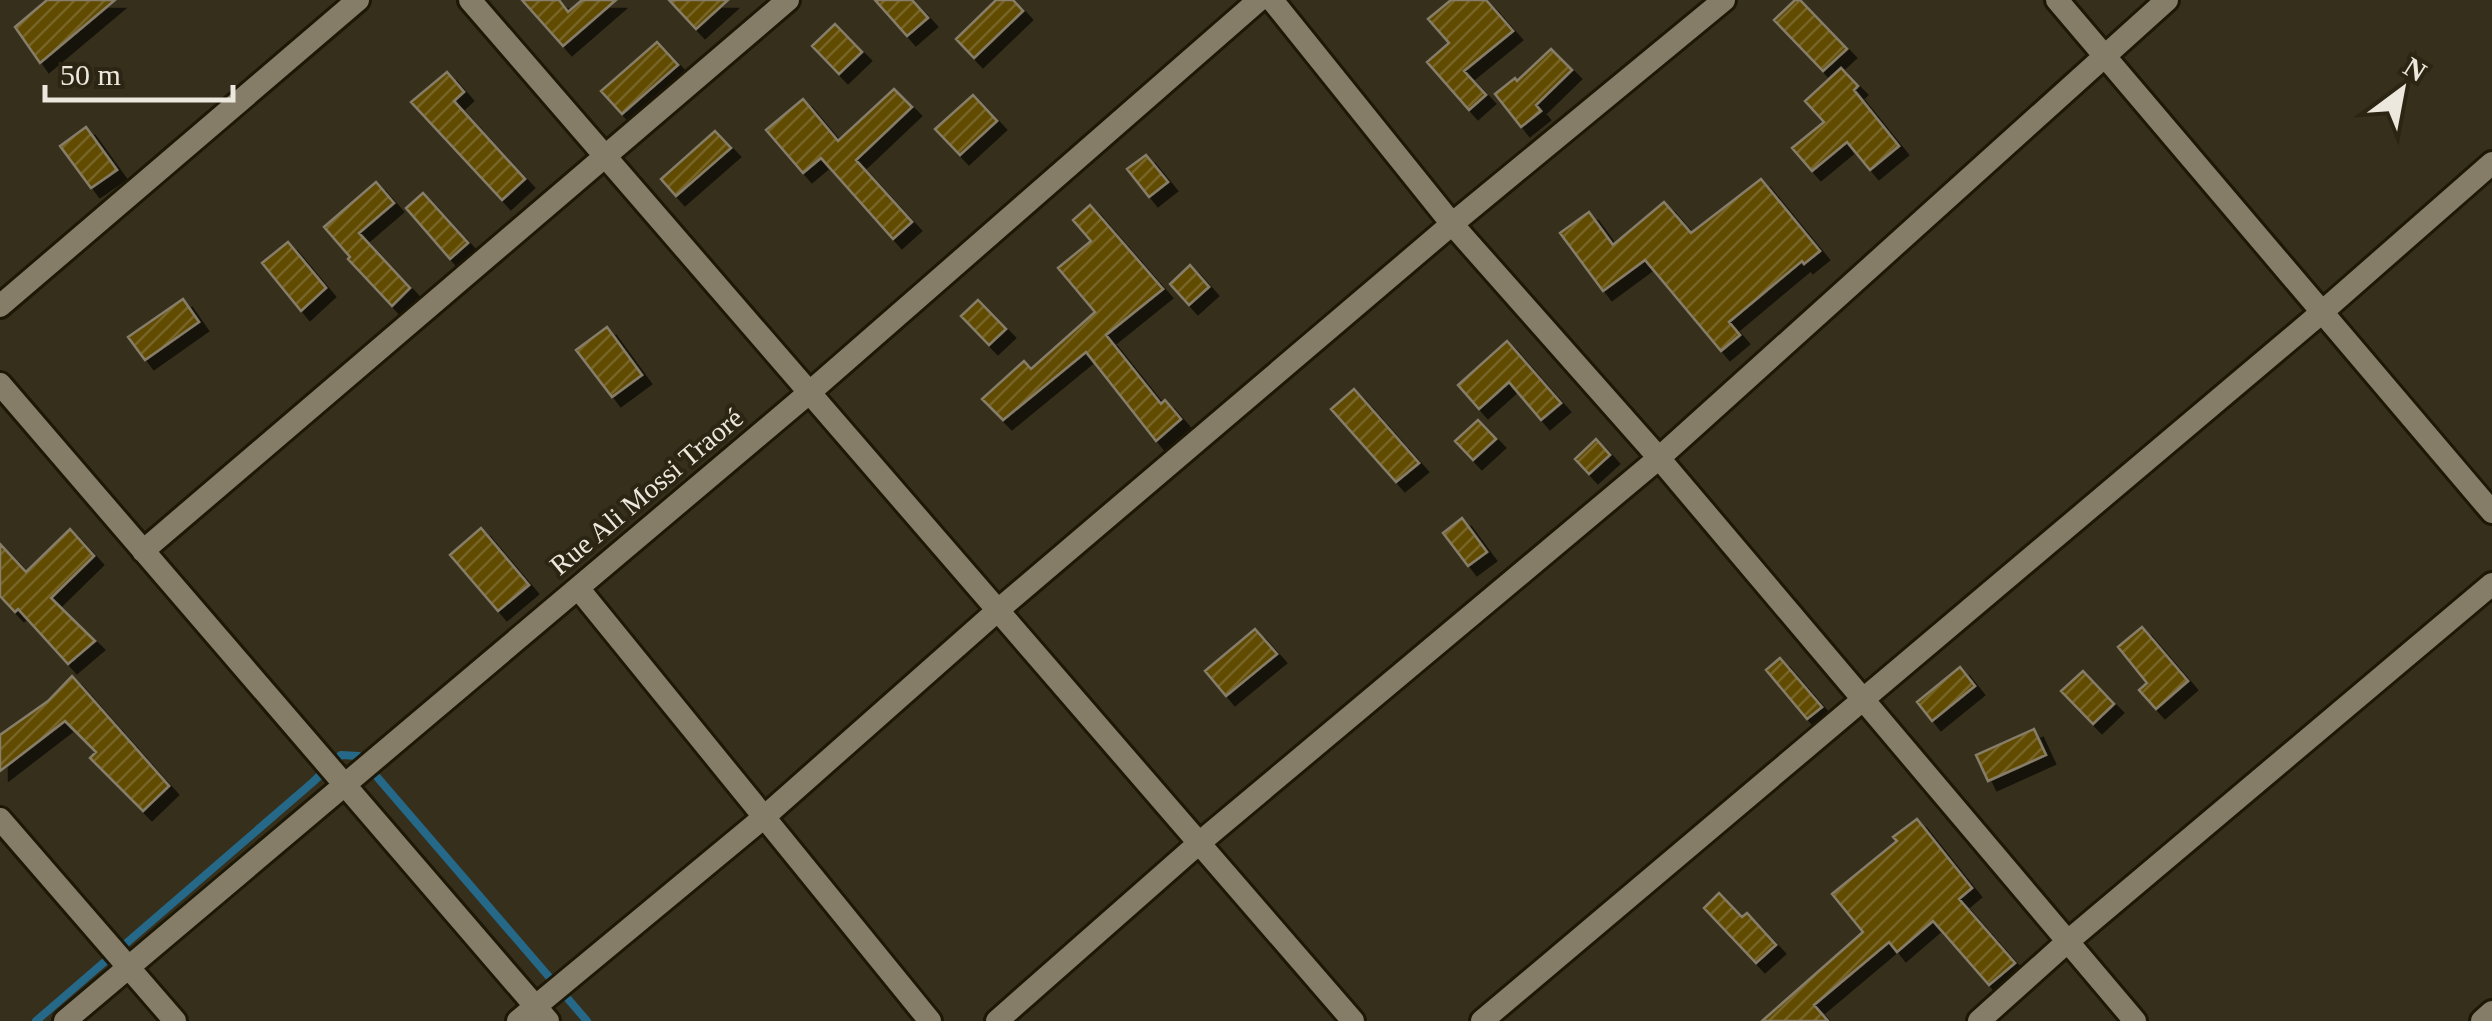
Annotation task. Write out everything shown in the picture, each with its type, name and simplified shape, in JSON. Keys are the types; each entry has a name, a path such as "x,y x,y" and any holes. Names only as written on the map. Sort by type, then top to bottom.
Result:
{"street":[{"path":"0,306 358,0"},
{"path":"470,0 1353,1021"},
{"path":"144,551 788,0"},
{"name":"Rue Ali Mossi Traoré","path":"65,1021 810,392 1260,0"},
{"path":"1272,0 1452,224 1659,458 2135,1021"},
{"path":"0,384 344,784 534,1016 997,610 1452,224 1724,0"},
{"path":"2057,0 2492,512"},
{"path":"997,1021 1198,844 1659,458 2168,0"},
{"path":"1482,1021 2322,312 2492,163"},
{"path":"1979,1021 2067,942 2492,584"},
{"path":"578,588 930,1021"},
{"path":"0,819 175,1021"},
{"path":"2482,1021 2492,1012"}],"building":[{"path":"47,0 115,0 40,63 15,27"},
{"path":"522,0 559,0 568,12 582,0 616,0 563,46"},
{"path":"669,0 728,0 696,29"},
{"path":"875,0 912,0 928,18 907,36"},
{"path":"996,0 1013,0 1023,11 974,58 956,39"},
{"path":"1451,0 1486,0 1513,31 1464,71 1486,95 1469,110 1427,62 1449,43 1428,19"},
{"path":"1795,0 1800,0 1847,49 1823,71 1774,20"},
{"path":"835,24 862,52 839,74 812,46"},
{"path":"657,42 678,65 622,114 601,91"},
{"path":"1551,49 1572,70 1536,105 1541,111 1521,127 1495,94 1515,78 1517,81"},
{"path":"1841,68 1899,146 1870,170 1847,142 1812,171 1792,148 1824,122 1805,101"},
{"path":"447,72 464,92 454,101 525,179 502,200 411,102"},
{"path":"894,89 912,107 856,160 912,222 893,239 821,158 803,173 766,130 803,99 838,141"},
{"path":"973,95 997,121 960,155 935,129"},
{"path":"86,127 117,170 91,188 60,146"},
{"path":"715,131 731,148 676,196 661,179"},
{"path":"1146,155 1168,182 1149,197 1127,169"},
{"path":"1761,179 1820,251 1804,264 1802,261 1729,322 1740,335 1721,351 1645,260 1603,291 1560,233 1589,212 1613,245 1664,202 1691,233"},
{"path":"376,182 394,203 359,233 410,288 392,306 324,227"},
{"path":"423,193 468,243 450,259 406,208"},
{"path":"1090,205 1163,289 1106,335 1161,404 1165,400 1181,419 1156,441 1086,352 1003,420 982,399 1024,361 1031,369 1095,312 1058,268 1091,241 1073,220"},
{"path":"288,242 326,288 301,311 262,263"},
{"path":"1190,265 1209,287 1189,305 1170,284"},
{"path":"183,299 199,322 145,360 128,337"},
{"path":"978,300 1006,329 989,345 961,316"},
{"path":"607,327 642,375 612,397 576,350"},
{"path":"1507,341 1561,403 1541,420 1509,382 1479,409 1458,385"},
{"path":"1354,389 1419,463 1396,482 1331,409"},
{"path":"1478,420 1496,439 1473,460 1455,441"},
{"path":"1596,439 1610,455 1589,474 1575,459"},
{"path":"1462,518 1487,552 1468,566 1443,533"},
{"path":"481,528 529,585 498,611 450,555"},
{"path":"70,529 94,556 51,598 95,641 68,664 18,609 15,612 0,596 0,544 26,572"},
{"path":"2142,627 2188,681 2156,709 2139,690 2147,683 2118,647"},
{"path":"1255,629 1277,654 1226,696 1205,671"},
{"path":"1780,658 1822,707 1807,719 1766,670"},
{"path":"1960,667 1975,686 1932,721 1917,702"},
{"path":"2083,671 2114,704 2093,724 2061,691"},
{"path":"72,676 169,786 143,811 90,758 96,752 65,721 0,771 0,735 48,701"},
{"path":"2034,729 2046,755 1988,781 1976,755"},
{"path":"1917,819 1972,888 1959,899 2015,963 1989,985 1933,921 1897,952 1889,942 1814,1005 1828,1021 1762,1021 1863,932 1832,894 1897,841 1893,837"},
{"path":"1719,893 1742,917 1747,913 1776,945 1756,963 1704,908"}],"waterway":[{"path":"36,1021 341,755 359,756 587,1021"}]}
